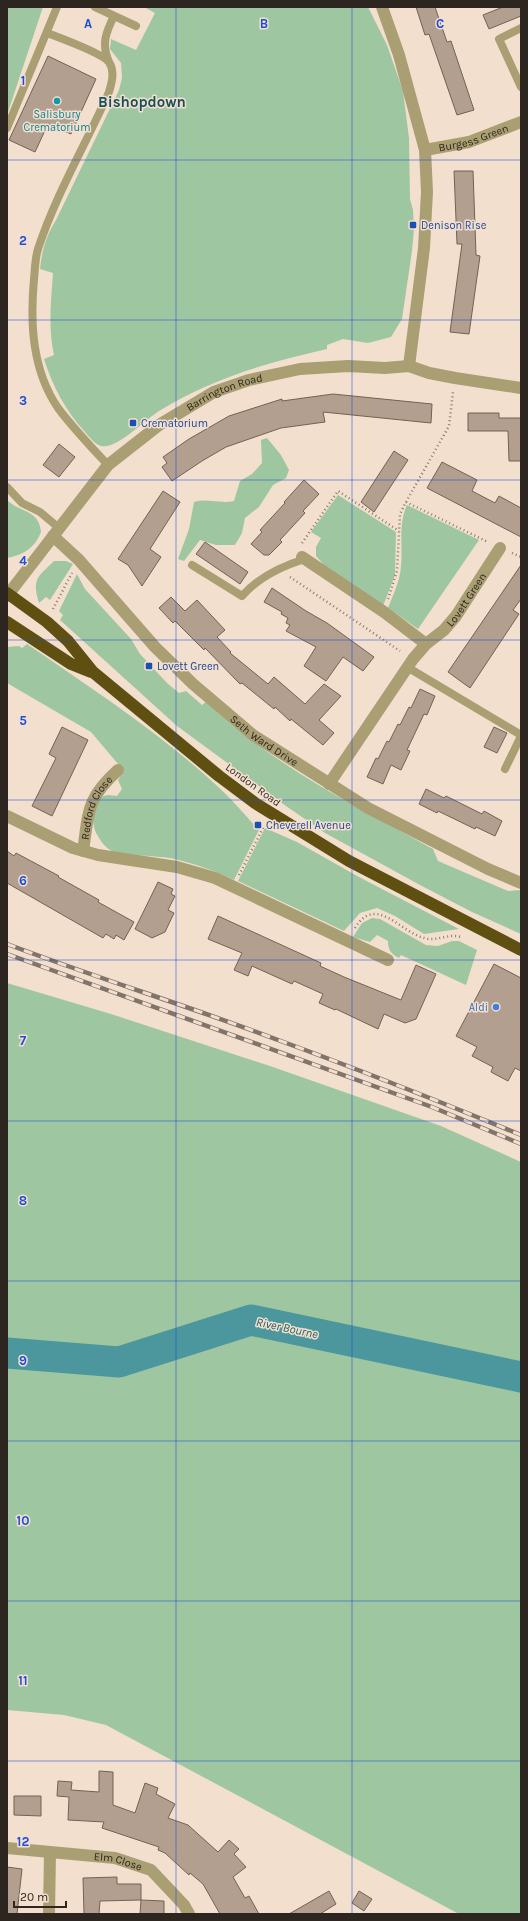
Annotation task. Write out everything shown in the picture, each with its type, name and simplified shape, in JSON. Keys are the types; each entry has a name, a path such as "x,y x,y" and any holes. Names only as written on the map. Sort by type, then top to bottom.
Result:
{"highway":[{"name":"London Road","path":"8,594 47,622 68,641 92,672 219,776 270,813 349,861 521,950"},
{"name":"London Road","path":"7,622 72,664 92,672"}],"street":[{"path":"382,7 401,63 425,150 427,192 424,248 409,366"},
{"name":"Burgess Green","path":"425,150 469,142 521,122"},
{"name":"Barrington Road","path":"8,594 108,465 159,425 214,392 249,380 300,369 318,367 385,368 409,366 429,373 521,388"},
{"name":"Seth Ward Drive","path":"56,532 134,625 177,669 253,735 368,808 423,837 521,884"},
{"name":"Lovett Green","path":"329,784 410,663 426,644 444,630 456,616 500,548"},
{"path":"304,558 384,612 426,644"},
{"name":"Redford Close","path":"83,851 92,801 104,782 118,770"},
{"path":"7,816 58,842 83,851 98,855 177,867 215,878 388,960"},
{"name":"Elm Close","path":"7,1848 115,1858 150,1870 184,1905 189,1914"},
{"path":"49,1914 50,1852"}],"lane":[{"path":"7,128 57,7"},
{"path":"95,7 136,26"},
{"path":"108,465 58,407 47,388 39,367 34,344 32,317 37,250 72,166 109,92 113,79 112,71 105,54 104,39 114,16"},
{"path":"521,28 499,39 521,87"},
{"path":"47,33 100,56 108,62"},
{"path":"7,487 22,503 40,512 56,532"},
{"path":"192,565 242,596 262,578 304,558"},
{"path":"410,663 521,736 505,769"}],"path":[{"path":"384,612 397,571 400,514 450,426 455,378"},
{"path":"304,558 298,551 338,491 399,531"},
{"path":"406,502 500,548"},
{"path":"279,570 410,663"},
{"path":"233,886 270,813"},
{"path":"347,940 363,918 374,914 385,916 422,938 431,940 456,936 468,939"}],"green space":[{"path":"7,7 43,7 7,115"},
{"path":"144,7 368,7 387,45 403,91 409,138 410,199 413,210 414,229 412,251 402,319 391,337 368,343 343,339 327,345 327,349 240,373 199,389 179,399 153,415 123,439 107,446 101,446 90,438 71,415 60,398 44,359 54,355 51,335 53,273 40,269 43,249 47,238 119,90 122,78 121,63 110,49 111,39 136,50 155,13"},
{"path":"267,438 281,455 289,470 286,478 273,485 259,507 245,518 242,533 235,545 216,545 200,540 184,561 178,559 189,529 194,502 234,501 240,481 252,474 262,463 261,440"},
{"path":"338,495 396,532 395,575 383,606 325,566 316,556 316,547 321,538 311,532"},
{"path":"7,500 33,515 37,519 41,532 28,550 7,558"},
{"path":"407,505 479,540 418,629 388,608 396,588 400,572 402,528 404,513"},
{"path":"54,561 66,561 73,564 50,600 46,597 39,603 36,583 41,574"},
{"path":"77,574 85,589 131,639 140,654 167,683 179,693 186,691 202,705 206,702 231,725 286,765 344,800 433,849 438,861 508,891 521,890 521,934 472,912 325,833 177,726 60,620 63,615 59,611"},
{"path":"27,644 147,728 170,746 221,789 259,830 234,880 203,867 178,860 112,851 103,844 94,827 94,813 100,797 108,795 117,796 122,789 118,780 124,771 91,732 7,683 7,647 19,646 22,648"},
{"path":"265,828 297,842 359,877 459,929 424,934 395,916 377,908 360,913 344,931 238,881"},
{"path":"372,918 380,919 426,945 438,946 452,941 459,941 477,950 466,985 401,955 399,958 389,949 388,941 377,935 370,942 353,937 362,923"},
{"path":"7,983 111,1014 270,1066 441,1126 521,1162 521,1914 459,1914 106,1725 64,1715 7,1710"}],"building":[{"path":"416,7 435,7 447,42 451,41 474,110 457,115 429,34 425,35"},
{"path":"503,7 521,7 521,16 489,29 483,15"},
{"name":"Salisbury Crematorium","path":"48,56 96,79 71,134 48,124 35,152 9,140"},
{"path":"454,171 473,171 476,255 480,256 469,334 450,332 462,244 457,244"},
{"path":"333,394 432,404 431,423 323,412 325,422 281,428 226,447 172,481 162,467 167,463 163,457 189,439 229,416 282,399 282,401"},
{"path":"468,413 499,413 499,418 521,418 521,461 509,461 508,431 468,431"},
{"path":"59,444 75,457 59,477 43,465"},
{"path":"394,451 408,460 374,512 361,502"},
{"path":"442,462 477,480 472,491 495,503 499,496 521,508 521,537 427,488"},
{"path":"304,480 319,494 303,511 305,513 280,540 282,542 269,555 264,555 251,544 262,532 260,530"},
{"path":"163,491 180,502 150,549 161,557 142,586 128,565 118,559"},
{"path":"205,542 248,572 240,584 196,554"},
{"path":"521,565 521,599 513,610 519,614 470,688 448,672"},
{"path":"272,588 327,623 374,657 363,671 343,657 326,681 304,666 316,647 286,631 290,625 286,623 288,618 281,614 282,612 264,602"},
{"path":"171,597 185,611 197,600 225,630 217,637 231,652 230,653 268,684 274,677 305,704 324,684 341,696 319,720 334,733 323,745 291,719 290,721 275,707 274,709 242,683 240,684 205,648 204,650 175,621 173,623 159,608"},
{"path":"420,689 435,696 427,715 424,714 407,750 410,751 401,770 391,765 383,784 367,777 376,758 378,759 387,741 389,742 398,724 400,725 409,707 411,708"},
{"path":"62,727 88,740 52,816 32,806 56,758 49,754"},
{"path":"494,727 507,733 497,753 484,747"},
{"path":"426,789 444,798 446,796 482,814 484,811 502,821 495,836 476,827 475,829 438,811 437,813 419,804"},
{"path":"7,851 14,856 16,853 59,876 58,877 99,900 98,902 134,922 124,940 116,935 114,939 106,934 103,938 7,883"},
{"path":"158,882 173,889 171,894 175,896 168,910 174,913 165,932 152,938 135,929"},
{"path":"218,916 321,963 320,966 401,1000 416,965 436,974 416,1019 405,1023 384,1014 378,1029 336,1009 335,1010 319,1003 323,994 294,981 292,984 252,966 248,976 234,970 242,953 208,939"},
{"name":"Aldi","path":"494,964 521,978 521,1071 515,1068 508,1081 491,1072 493,1067 472,1056 477,1047 456,1036"},
{"path":"99,1771 113,1772 113,1805 135,1813 145,1783 158,1788 156,1794 175,1804 168,1818 188,1825 218,1852 229,1840 239,1849 234,1854 246,1867 233,1877 245,1898 249,1896 259,1914 220,1914 203,1884 190,1873 189,1875 165,1853 158,1850 159,1847 102,1828 104,1822 68,1820 69,1797 57,1796 58,1781 72,1782 71,1790 99,1792"},
{"path":"14,1796 41,1796 41,1816 14,1815"},
{"path":"7,1867 22,1869 17,1914 7,1914"},
{"path":"117,1877 117,1884 141,1884 141,1900 100,1901 99,1914 84,1914 83,1878"},
{"path":"329,1891 336,1904 320,1914 289,1914"},
{"path":"359,1891 372,1899 364,1911 352,1903"},
{"path":"141,1900 164,1901 164,1914 140,1914"}],"waterway":[{"name":"River Bourne","path":"7,1353 119,1362 251,1320 521,1377"}],"railway":[{"path":"7,944 309,1051 521,1135"},
{"path":"7,954 432,1107 521,1144"}],"place":[{"name":"Salisbury Crematorium","path":"57,101"},
{"name":"Denison Rise","path":"413,225"},
{"name":"Crematorium","path":"133,423"},
{"name":"Lovett Green","path":"149,666"},
{"name":"Cheverell Avenue","path":"258,825"},
{"name":"Aldi","path":"496,1007"}],"district":[{"name":"Bishopdown","path":"142,102"}]}
